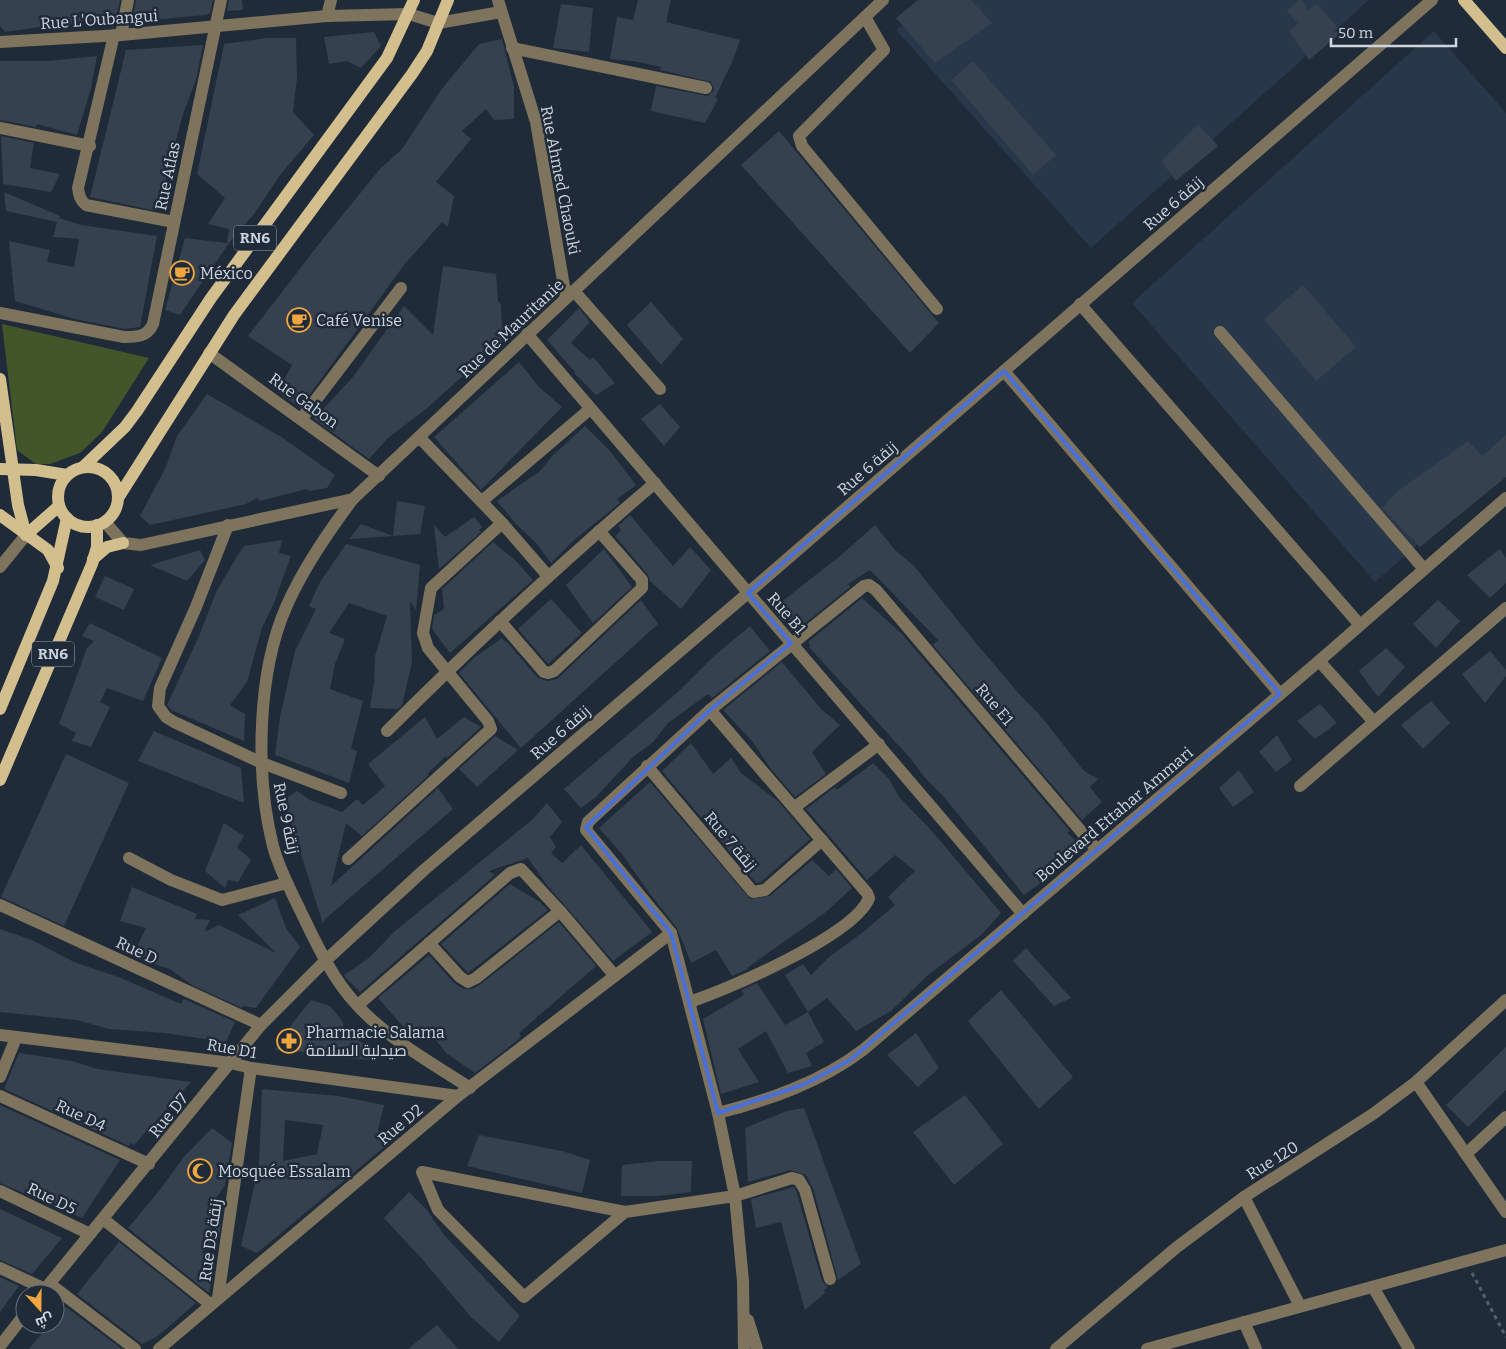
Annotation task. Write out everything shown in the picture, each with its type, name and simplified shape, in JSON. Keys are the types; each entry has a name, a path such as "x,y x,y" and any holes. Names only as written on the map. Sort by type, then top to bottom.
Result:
{"main road":[{"name":"RN6","path":"68,475 83,467 125,427 137,411 211,298 387,58 414,0"},
{"name":"RN6","path":"0,780 93,559 101,523 112,515 118,498 209,353 260,278 395,98 427,51 448,0"},
{"path":"1464,0 1506,48"},
{"path":"0,379 18,505 26,536"},
{"path":"83,467 92,467 108,474 117,489 118,498"},
{"path":"0,469 14,471 36,470 68,475 59,490 60,506 68,518 79,525 101,523"},
{"path":"26,536 60,506"},
{"path":"0,515 26,536 37,541 48,550 58,568"},
{"name":"RN6","path":"0,709 39,620 58,568 68,518"},
{"path":"93,559 107,547 123,543"}],"street":[{"path":"128,0 78,188 82,202 92,206 174,222"},
{"name":"Rue Atlas","path":"0,313 124,337 142,336 149,331 153,324 221,0"},
{"path":"326,16 331,0"},
{"name":"Rue de Mauritanie","path":"123,543 141,545 353,499 883,0"},
{"name":"Rue 6 زنقة","path":"324,962 424,870 748,593 1432,0"},
{"name":"Rue Ahmed Chaouki","path":"438,23 499,6 536,122 570,294"},
{"name":"Rue L'Oubangui","path":"0,42 118,35 326,16 409,14 438,23"},
{"path":"865,17 884,50 799,136 802,146 938,309"},
{"path":"512,48 706,88"},
{"path":"0,128 90,146"},
{"path":"302,418 402,288"},
{"path":"570,294 660,389"},
{"path":"1080,304 1360,625"},
{"path":"1220,332 1424,569"},
{"name":"Rue B1","path":"527,334 1023,914"},
{"name":"Rue Gabon","path":"209,353 302,418 379,476"},
{"path":"1004,371 1280,694"},
{"path":"482,501 590,409"},
{"path":"419,437 482,501 548,576"},
{"path":"388,731 448,670 548,576 654,483"},
{"name":"Boulevard Ettahar Ammari","path":"718,1112 743,1106 805,1084 850,1060 1319,661 1506,498"},
{"name":"Rue 9 زنقة","path":"353,499 327,534 287,605 273,645 264,709 262,762 264,793 270,832 287,883 324,962 358,1006 398,1040 470,1088"},
{"path":"101,523 123,543"},
{"path":"348,859 491,729 489,723 424,640 423,633 429,593 434,584 502,523"},
{"path":"228,525 196,607 160,688 158,706 166,717 174,722 262,762 341,793"},
{"path":"500,621 546,673 554,671 642,588 641,578 599,531"},
{"path":"0,567 26,536"},
{"name":"Rue E1","path":"791,643 864,586 869,585 876,590 1097,850"},
{"path":"1300,786 1506,608"},
{"path":"744,1349 744,1305 735,1196 718,1112 671,934 586,830 591,818 647,766 710,710 791,643"},
{"path":"1319,661 1374,722"},
{"path":"690,1002 764,971 797,953 844,924 865,906 869,898 867,893 795,807 710,710"},
{"path":"795,807 879,744"},
{"name":"Rue 7 زنقة","path":"647,766 753,892 765,890 822,840"},
{"path":"129,858 171,880 222,900 287,883"},
{"path":"358,1006 510,873 518,870 524,871 615,976"},
{"name":"Rue D","path":"0,905 261,1025"},
{"path":"430,943 460,977 468,982 476,978 560,911"},
{"name":"Rue D2","path":"159,1349 458,1096 671,934"},
{"name":"Rue D7","path":"49,1284 232,1063 261,1025 324,962"},
{"name":"Rue 120","path":"1056,1349 1177,1247 1244,1197 1364,1119 1416,1082 1506,1000"},
{"name":"Rue D1","path":"0,1035 232,1063 251,1068 458,1096"},
{"path":"0,1077 16,1038"},
{"name":"Rue D3 زنقة","path":"214,1301 251,1068"},
{"path":"1416,1082 1506,1212"},
{"name":"Rue D4","path":"0,1096 149,1164"},
{"path":"1466,1154 1506,1117"},
{"path":"625,1212 524,1297 438,1210 422,1172 625,1212 735,1196 792,1178 799,1180 805,1190 830,1279"},
{"name":"Rue D5","path":"0,1191 90,1234"},
{"path":"1244,1197 1300,1306"},
{"path":"103,1219 214,1301"},
{"path":"1147,1349 1506,1250"},
{"path":"0,1268 34,1284"},
{"path":"1373,1287 1409,1349"},
{"path":"65,1302 136,1349"},
{"path":"744,1305 757,1349"},
{"path":"1244,1322 1256,1349"},
{"path":"0,1346 15,1327"}],"path":[{"path":"1466,1262 1506,1337"}],"highlighted area":[{"path":"1004,371 1280,694 850,1060 805,1084 718,1113 671,933 586,827 710,710 791,643 748,593"}],"shaded area":[{"path":"930,0 1369,0 1091,248 896,30"},
{"path":"1434,31 1506,113 1506,468 1375,582 1132,303"}],"green space":[{"path":"2,324 149,358 102,432 80,453 50,464 36,464 17,450"}],"building":[{"path":"0,0 120,0 115,22 54,25 5,32 0,26"},
{"path":"136,0 213,0 210,13 205,15 132,22"},
{"path":"229,0 242,0 243,10 227,11"},
{"path":"638,0 671,0 666,22 740,40 715,98 718,99 705,123 651,111 656,86 708,96 714,90 711,82 660,70 661,67 633,61 610,59 617,17 633,20"},
{"path":"918,0 971,0 992,23 935,63 896,18"},
{"path":"1298,0 1302,0 1308,10 1317,4 1342,32 1309,60 1289,31 1298,24 1287,11"},
{"path":"561,4 593,8 589,52 553,48"},
{"path":"374,32 381,46 361,68 347,61 329,64 324,37"},
{"path":"267,38 296,38 297,78 293,112 314,135 280,175 254,214 229,243 180,315 165,310 185,238 227,243 229,229 208,224 225,198 197,174 224,44"},
{"path":"502,39 514,87 514,119 494,120 486,109 462,131 471,139 436,182 454,196 448,227 442,222 404,265 300,408 278,392 292,365 248,336 380,169 402,149 441,90 479,44"},
{"path":"203,45 196,80 183,114 157,211 90,197 126,50"},
{"path":"97,56 91,88 77,135 37,124 36,127 0,120 0,61 47,61"},
{"path":"973,61 1056,155 1033,175 951,80"},
{"path":"1198,124 1218,146 1176,181 1161,161"},
{"path":"779,131 939,323 910,353 741,165"},
{"path":"1,136 34,143 30,168 60,174 51,192 3,184"},
{"path":"4,192 60,216 59,218 81,225 157,236 140,327 125,329 75,319 15,301 9,241 50,250 47,262 74,267 79,239 53,237 57,222 6,211"},
{"path":"443,266 496,274 502,327 506,334 502,341 426,409 388,438 369,459 314,419 352,378 404,306 433,335"},
{"path":"1303,285 1356,347 1316,381 1264,319"},
{"path":"651,302 683,339 661,365 627,325"},
{"path":"579,308 590,322 571,343 590,360 593,357 615,383 596,395 574,373 547,340"},
{"path":"519,362 539,387 562,407 481,490 434,437"},
{"path":"207,394 283,438 335,475 327,488 309,491 306,489 260,501 257,498 246,504 150,525 140,516 166,467 177,436"},
{"path":"660,404 680,427 664,446 641,419"},
{"path":"585,426 611,452 636,485 617,499 620,503 574,540 551,563 536,543 517,525 497,501 540,471 553,455"},
{"path":"1506,435 1506,477 1420,547 1382,508 1398,491 1468,441 1482,456"},
{"path":"397,501 425,506 420,534 393,536"},
{"path":"630,515 673,566 690,547 711,570 681,609 650,581 648,575 615,536 621,530 618,526"},
{"path":"474,517 482,527 479,530 481,532 439,569 434,525 445,537"},
{"path":"361,524 393,536 349,539"},
{"path":"875,525 894,549 914,566 975,642 1039,714 1084,771 1098,779 1090,787 1102,802 1082,820 933,645 938,640 870,570 848,584 850,587 797,630 776,606 840,556"},
{"path":"282,540 279,553 291,556 274,603 262,628 247,682 230,705 245,714 244,741 171,710 167,705 199,636 217,590 244,546"},
{"path":"493,542 515,560 533,580 450,653 432,629 434,615 444,609 442,589"},
{"path":"346,544 420,565 416,610 410,602 412,662 402,705 398,709 370,708 374,683 375,656 387,616 349,603 329,633 345,639 335,664 330,689 363,701 351,748 357,751 349,783 275,755 280,717 295,651 316,609 309,606 320,582"},
{"path":"604,549 632,587 593,623 566,585"},
{"path":"1500,549 1506,558 1506,583 1490,598 1467,575"},
{"path":"200,550 205,560 187,581 150,565"},
{"path":"105,576 134,589 124,610 95,597"},
{"path":"862,598 902,634 1070,831 1067,833 1081,845 1053,874 1024,895 944,797 809,647 808,642"},
{"path":"551,599 582,633 548,664 518,629"},
{"path":"641,600 658,624 521,748 459,673 474,658 502,638 538,678 547,681 557,679"},
{"path":"1438,600 1460,621 1436,648 1413,624"},
{"path":"90,623 162,658 143,701 107,688 100,702 110,707 91,747 72,741 76,733 59,724 87,648 94,641 82,636"},
{"path":"750,626 770,651 712,698 708,694 668,723 653,742 633,757 596,797 581,808 564,789 678,692 714,656"},
{"path":"1386,648 1405,667 1378,697 1359,671"},
{"path":"1490,651 1506,670 1506,676 1485,703 1462,674"},
{"path":"782,662 821,709 840,725 812,752 826,774 795,797 770,768 752,741 723,710"},
{"path":"1431,701 1450,723 1423,749 1401,725"},
{"path":"1320,704 1337,723 1315,739 1297,721"},
{"path":"425,717 437,739 464,717 481,727 447,758 446,756 428,773 429,775 362,836 346,823 331,886 438,788 453,809 324,920 323,924 284,800 297,791 310,800 342,812 357,799 363,805 385,786 368,764"},
{"path":"154,731 241,768 244,803 138,761"},
{"path":"1277,735 1292,760 1276,772 1259,752"},
{"path":"495,736 518,750 477,787 459,769"},
{"path":"691,743 713,774 731,758 741,773 778,801 810,839 761,882 756,883 662,771"},
{"path":"66,754 129,783 64,926 1,897"},
{"path":"873,763 889,779 899,797 931,830 1001,913 981,935 928,975 891,1011 856,1031 827,998 808,1012 785,975 803,964 811,975 829,957 862,933 895,905 888,897 915,871 895,855 867,880 806,809 835,787 837,790"},
{"path":"1239,770 1254,792 1233,807 1219,788"},
{"path":"650,782 750,899 770,896 812,860 829,876 836,869 852,888 826,912 748,969 732,976 716,950 691,963 677,928 622,854 599,828"},
{"path":"547,803 562,822 550,837 556,847 551,853 562,863 581,845 652,932 613,961 547,885 528,858 489,871 495,875 360,992 347,979 344,975 369,958 395,931 533,819"},
{"path":"224,823 244,836 237,847 251,860 238,882 228,880 225,888 205,871"},
{"path":"510,884 540,902 548,910 468,973 441,944"},
{"path":"132,887 197,914 195,919 210,920 204,932 219,925 276,953 238,915 275,898 286,928 300,947 256,1008 243,1006 242,1008 192,985 170,969 132,957 146,928 120,921"},
{"path":"559,922 596,966 519,1033 521,1036 519,1039 475,1073 446,1053 430,1032 414,1039 378,998 429,955 455,984 464,989 472,989 481,984"},
{"path":"0,929 32,940 74,962 121,978 181,1004 184,999 235,1022 226,1042 165,1033 109,1029 77,1020 0,1012"},
{"path":"1026,948 1071,998 1054,1006 1013,961"},
{"path":"757,983 785,1025 808,1012 824,1042 806,1053 812,1066 788,1073 766,1031 738,1049 759,1082 721,1094 703,1019 744,995 741,990"},
{"path":"1001,990 1073,1077 1039,1109 968,1021"},
{"path":"311,1000 330,1006 343,1022 344,1032 371,1048 372,1060 336,1058 316,1053 275,1050 294,1021"},
{"path":"916,1033 939,1068 918,1087 887,1055"},
{"path":"1506,1047 1506,1090 1468,1127 1446,1105"},
{"path":"19,1053 72,1061 97,1069 191,1082 134,1145 130,1143 129,1146 4,1089"},
{"path":"262,1089 338,1096 384,1105 378,1130 389,1143 257,1253 241,1246 259,1164","holes":["285,1120 323,1125 317,1154 283,1161"]},
{"path":"965,1095 1003,1144 954,1185 913,1132"},
{"path":"0,1105 120,1160 82,1218 0,1183"},
{"path":"804,1108 861,1264 838,1280 813,1188 806,1175 790,1170 748,1182 745,1128 787,1111"},
{"path":"212,1128 232,1143 225,1185 214,1201 221,1223 219,1236 202,1253 215,1261 209,1293 128,1228 159,1191 183,1158"},
{"path":"479,1135 562,1151 590,1160 582,1193 467,1166"},
{"path":"659,1161 692,1161 691,1192 658,1196 621,1196 622,1165"},
{"path":"794,1187 822,1281 828,1287 824,1290 825,1293 805,1310 781,1222 756,1228 751,1199"},
{"path":"409,1192 427,1210 444,1235 520,1316 499,1342 470,1316 422,1259 384,1218"},
{"path":"0,1209 62,1238 32,1274 0,1260"},
{"path":"119,1242 196,1303 158,1336 142,1344 77,1294"},
{"path":"0,1277 15,1284 15,1291 0,1312"},
{"path":"65,1308 122,1349 29,1349 42,1334 65,1334"},
{"path":"437,1325 458,1349 408,1349"}],"place":[{"name":"México","path":"182,273"},
{"name":"Café Venise","path":"299,320"},
{"name":"Pharmacie Salama صيدلية السلامة","path":"289,1041"},
{"name":"Mosquée Essalam","path":"200,1171"}]}
